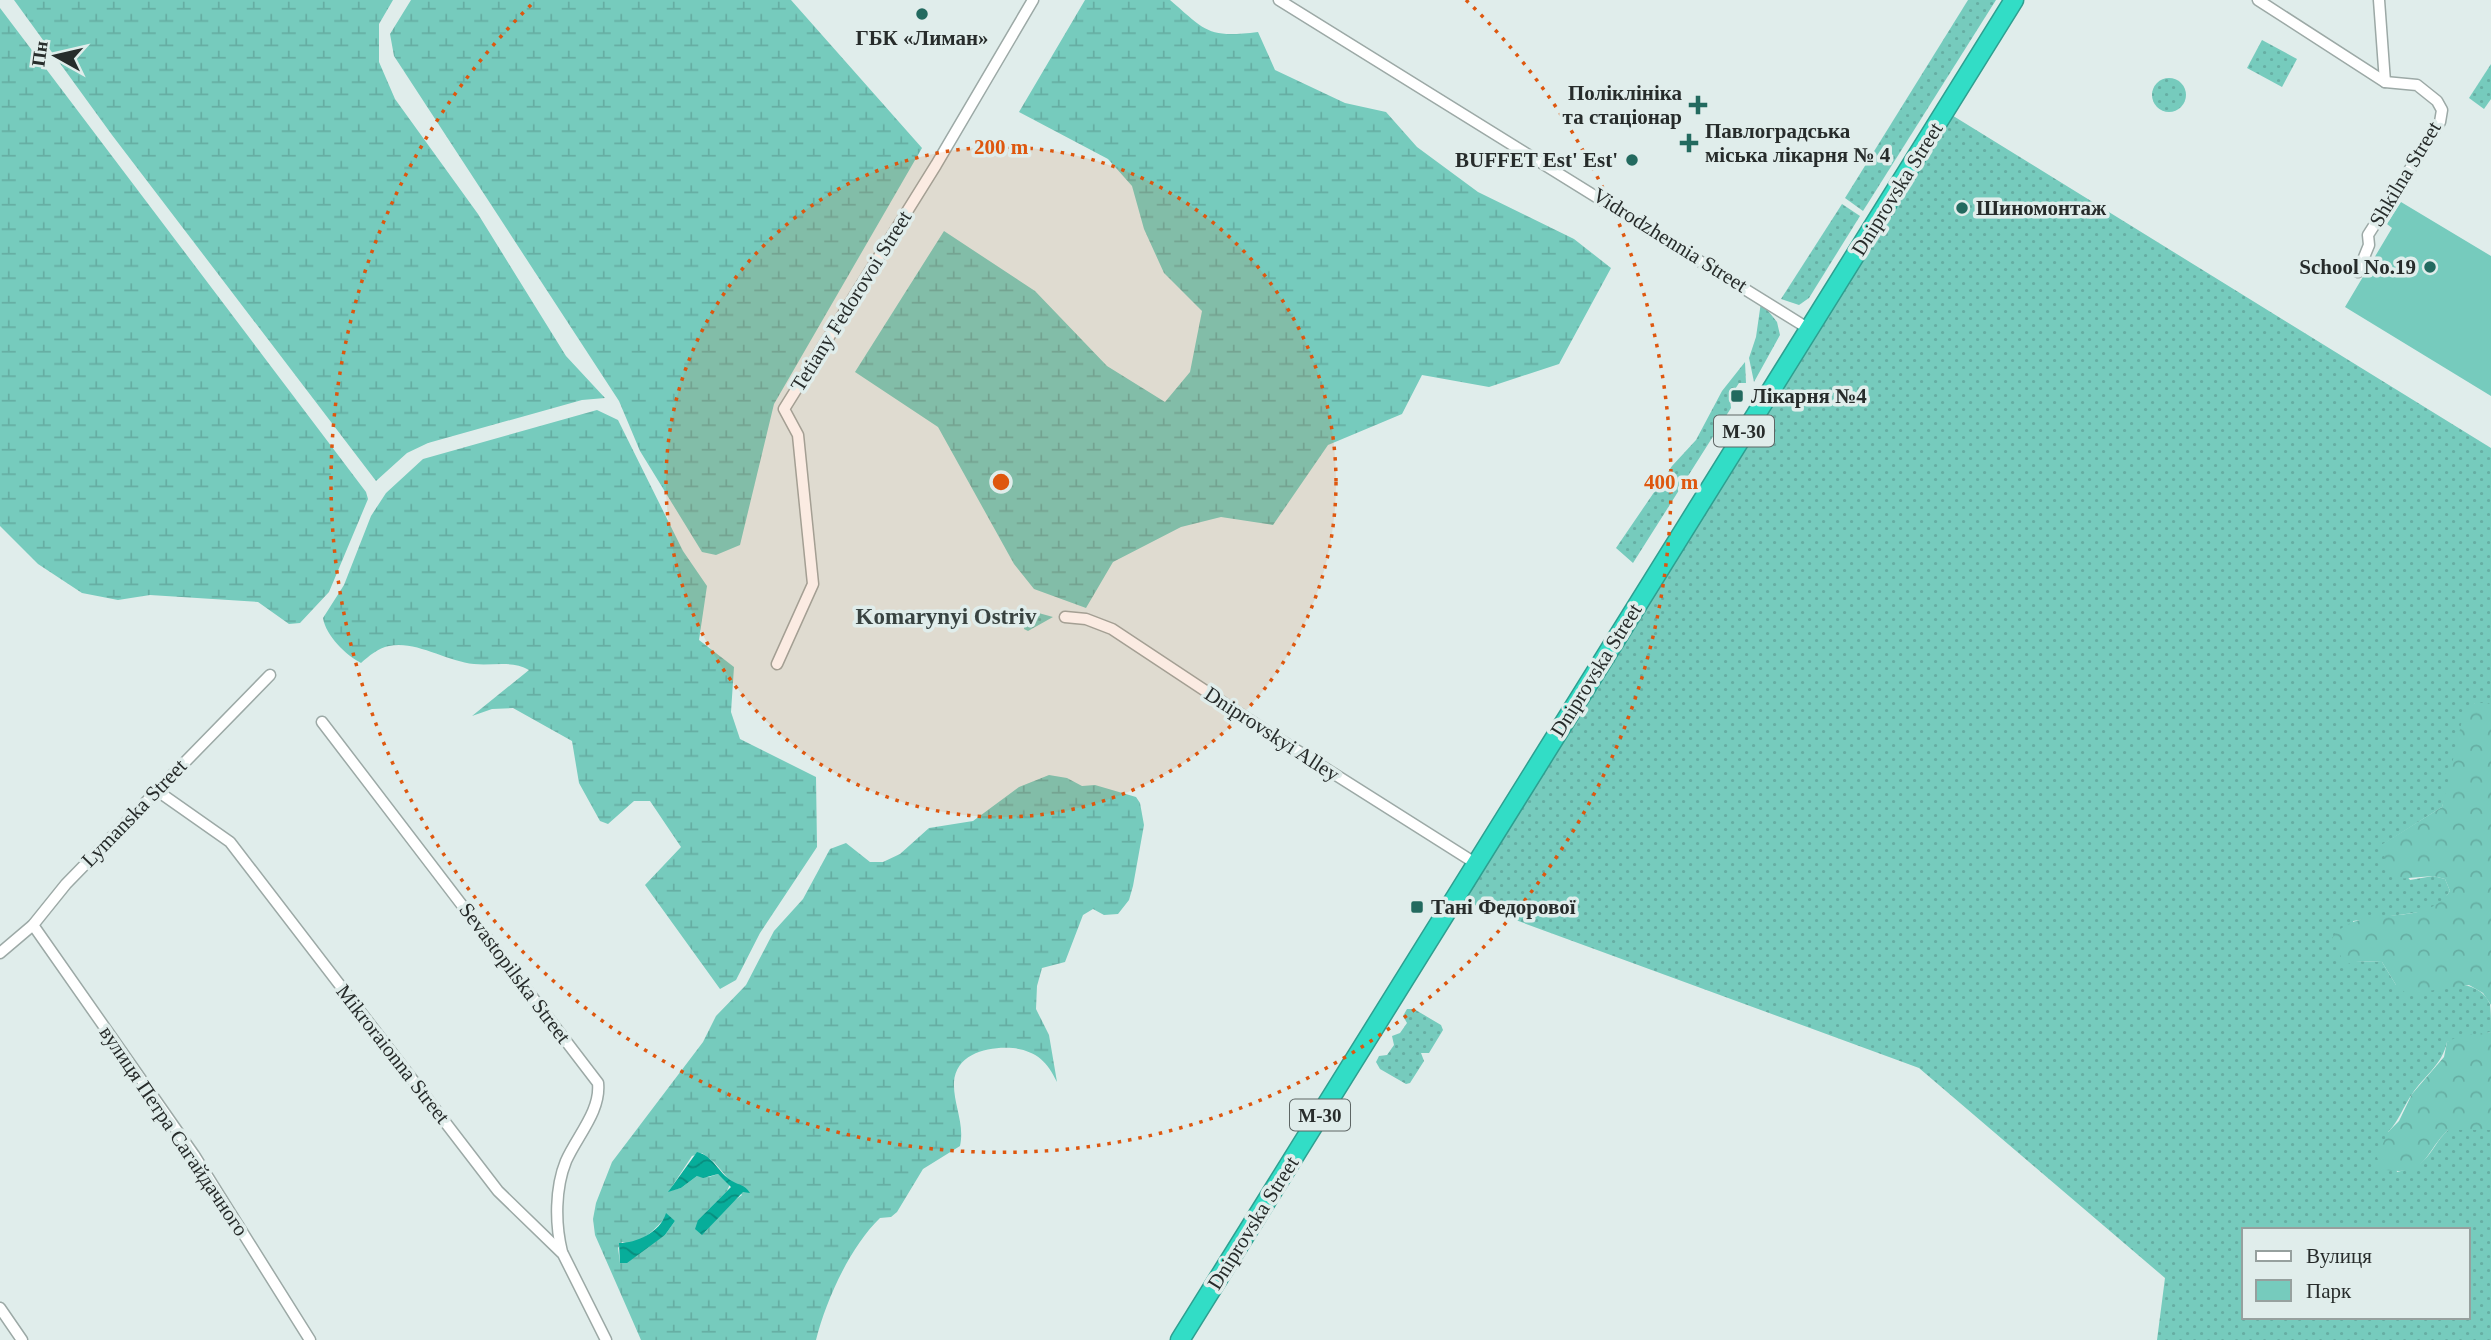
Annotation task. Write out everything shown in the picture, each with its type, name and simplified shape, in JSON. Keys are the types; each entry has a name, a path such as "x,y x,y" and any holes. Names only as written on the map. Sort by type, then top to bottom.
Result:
{"highway":[{"name":"Dniprovska Street","path":"1180,1340 2014,0"}],"street":[{"name":"Tetiany Fedorovoi Street","path":"776,664 813,584 798,435 784,409 936,165 1033,0"},
{"name":"Vidrodzhennia Street","path":"1279,0 1809,329"},
{"path":"2258,0 2385,82"},
{"path":"2379,0 2385,82"},
{"name":"Shkilna Street","path":"2358,272 2369,245 2368,235 2440,122 2442,110 2437,101 2417,85 2385,82"},
{"name":"Dniprovskyi Alley","path":"1065,617 1086,619 1112,629 1259,727 1475,863"},
{"name":"Lymanska Street","path":"0,953 33,925 66,884 270,675"},
{"name":"Sevastopilska Street","path":"322,722 598,1083 597,1102 562,1173 558,1229 563,1254"},
{"name":"Mikroraionna Street","path":"156,790 230,842 498,1191 563,1254 606,1340"},
{"name":"вулиця Петра Сагайдачного","path":"33,925 194,1155 310,1340"},
{"path":"0,1308 22,1340"}],"green space":[{"path":"14,0 393,0 379,24 379,62 395,99 478,214 566,356 605,398 582,400 428,443 407,453 376,481 112,135"},
{"path":"411,0 791,0 922,148 774,404 740,545 716,555 702,552 640,451 619,401 394,56 390,34"},
{"path":"1085,0 1170,0 1209,30 1228,34 1258,32 1275,70 1345,103 1386,112 1417,147 1478,192 1574,239 1611,268 1559,364 1489,387 1422,375 1402,414 1328,445 1273,525 1221,517 1181,527 1113,562 1086,608 1034,589 1014,564 938,427 855,372 944,231 1035,291 1107,366 1165,402 1190,372 1202,311 1164,273 1144,229 1132,186 1108,159 1019,112"},
{"path":"1968,0 1996,0 1863,211 1845,198"},
{"path":"0,8 366,492 368,499 329,592 300,623 289,624 258,602 150,595 118,600 82,593 38,564 0,526"},
{"path":"2262,40 2297,59 2282,87 2247,68"},
{"path":"2491,64 2491,99 2484,109 2469,98"},
{"path":"2169,78 2181,83 2186,95 2181,107 2169,112 2157,107 2152,95 2157,83"},
{"path":"1942,109 2491,448 2491,703 2475,703 2442,807 2382,845 2410,880 2433,876 2445,879 2450,891 2441,904 2428,911 2353,921 2356,961 2382,962 2396,985 2462,984 2483,994 2490,1004 2491,1032 2447,1042 2437,1064 2412,1094 2388,1132 2397,1172 2423,1161 2448,1130 2491,1130 2491,1340 2157,1340 2165,1278 1919,1068 1450,896"},
{"name":"School No.19","path":"2401,202 2491,256 2491,396 2345,307 2392,228 2387,224"},
{"path":"1842,204 1860,216 1809,298 1799,305 1781,299"},
{"path":"1761,302 1777,322 1780,335 1754,382 1749,358 1756,337"},
{"path":"1745,362 1746,383 1739,383 1730,397 1731,408 1633,563 1616,548 1672,466 1696,440 1722,391"},
{"path":"597,410 618,420 683,551 707,586 699,640 734,667 731,712 740,739 816,777 817,847 760,933 736,980 720,989 645,885 681,847 650,801 634,801 608,824 600,821 579,783 572,741 513,708 492,709 472,716 529,670 509,664 463,662 420,648 399,645 381,649 361,663 338,644 328,632 323,618 344,585 371,516 386,493 423,459"},
{"path":"1035,612 1053,617 1028,631 1024,629 1026,614"},
{"path":"2475,703 2491,703 2491,1005 2483,993 2469,985 2407,994 2396,985 2382,962 2356,961 2345,965 2332,938 2344,927 2358,920 2424,910 2438,903 2450,891 2445,879 2433,876 2397,879 2388,870 2381,845 2442,807 2464,712"},
{"path":"1049,775 1067,778 1082,786 1095,785 1136,797 1140,803 1144,825 1129,900 1118,914 1104,915 1093,909 1083,915 1065,962 1042,968 1037,986 1036,1009 1049,1035 1057,1082 1040,1058 1021,1049 984,1050 975,1053 961,1064 954,1082 961,1129 960,1146 923,1169 897,1212 891,1217 880,1218 869,1230 840,1275 816,1340 641,1340 595,1235 593,1219 596,1203 612,1162 703,1042 716,1016 746,985 774,931 803,899 830,849 846,843 870,862 883,862 900,854 929,828 973,821 1019,787","holes":["702,1153 714,1162 742,1195 729,1204 705,1232 698,1220 727,1191 730,1184 718,1174 709,1177 697,1176 681,1188 669,1191 692,1156","665,1218 675,1221 665,1235 620,1263 618,1248 622,1242 640,1240"]},
{"path":"1407,1009 1414,1009 1441,1025 1443,1030 1429,1053 1421,1053 1424,1061 1410,1083 1406,1084 1380,1069 1376,1062 1379,1056 1387,1055 1394,1045 1392,1036 1400,1033 1407,1023 1403,1016"},
{"path":"2491,1032 2491,1130 2448,1130 2416,1167 2396,1171 2381,1169 2377,1157 2388,1132 2399,1121 2412,1094 2444,1057 2447,1042 2459,1036"}],"water":[{"path":"697,1152 708,1157 727,1178 750,1193 743,1192 702,1235 695,1229 698,1220 731,1187 718,1174 703,1178 697,1176 681,1188 668,1192"},
{"path":"666,1213 675,1221 665,1235 627,1263 620,1263 619,1243 647,1236 659,1226"}],"place":[{"name":"ГБК «Лиман»","path":"922,14"},
{"name":"Поліклініка та стаціонар","path":"1698,105"},
{"name":"Павлоградська міська лікарня № 4","path":"1689,143"},
{"name":"BUFFET Est' Est'","path":"1632,160"},
{"name":"Шиномонтаж","path":"1962,208"},
{"name":"School No.19","path":"2430,267"},
{"name":"Лікарня №4","path":"1737,396"},
{"name":"Тані Федорової","path":"1417,907"}],"district":[{"name":"Komarynyi Ostriv","path":"946,616"}]}
